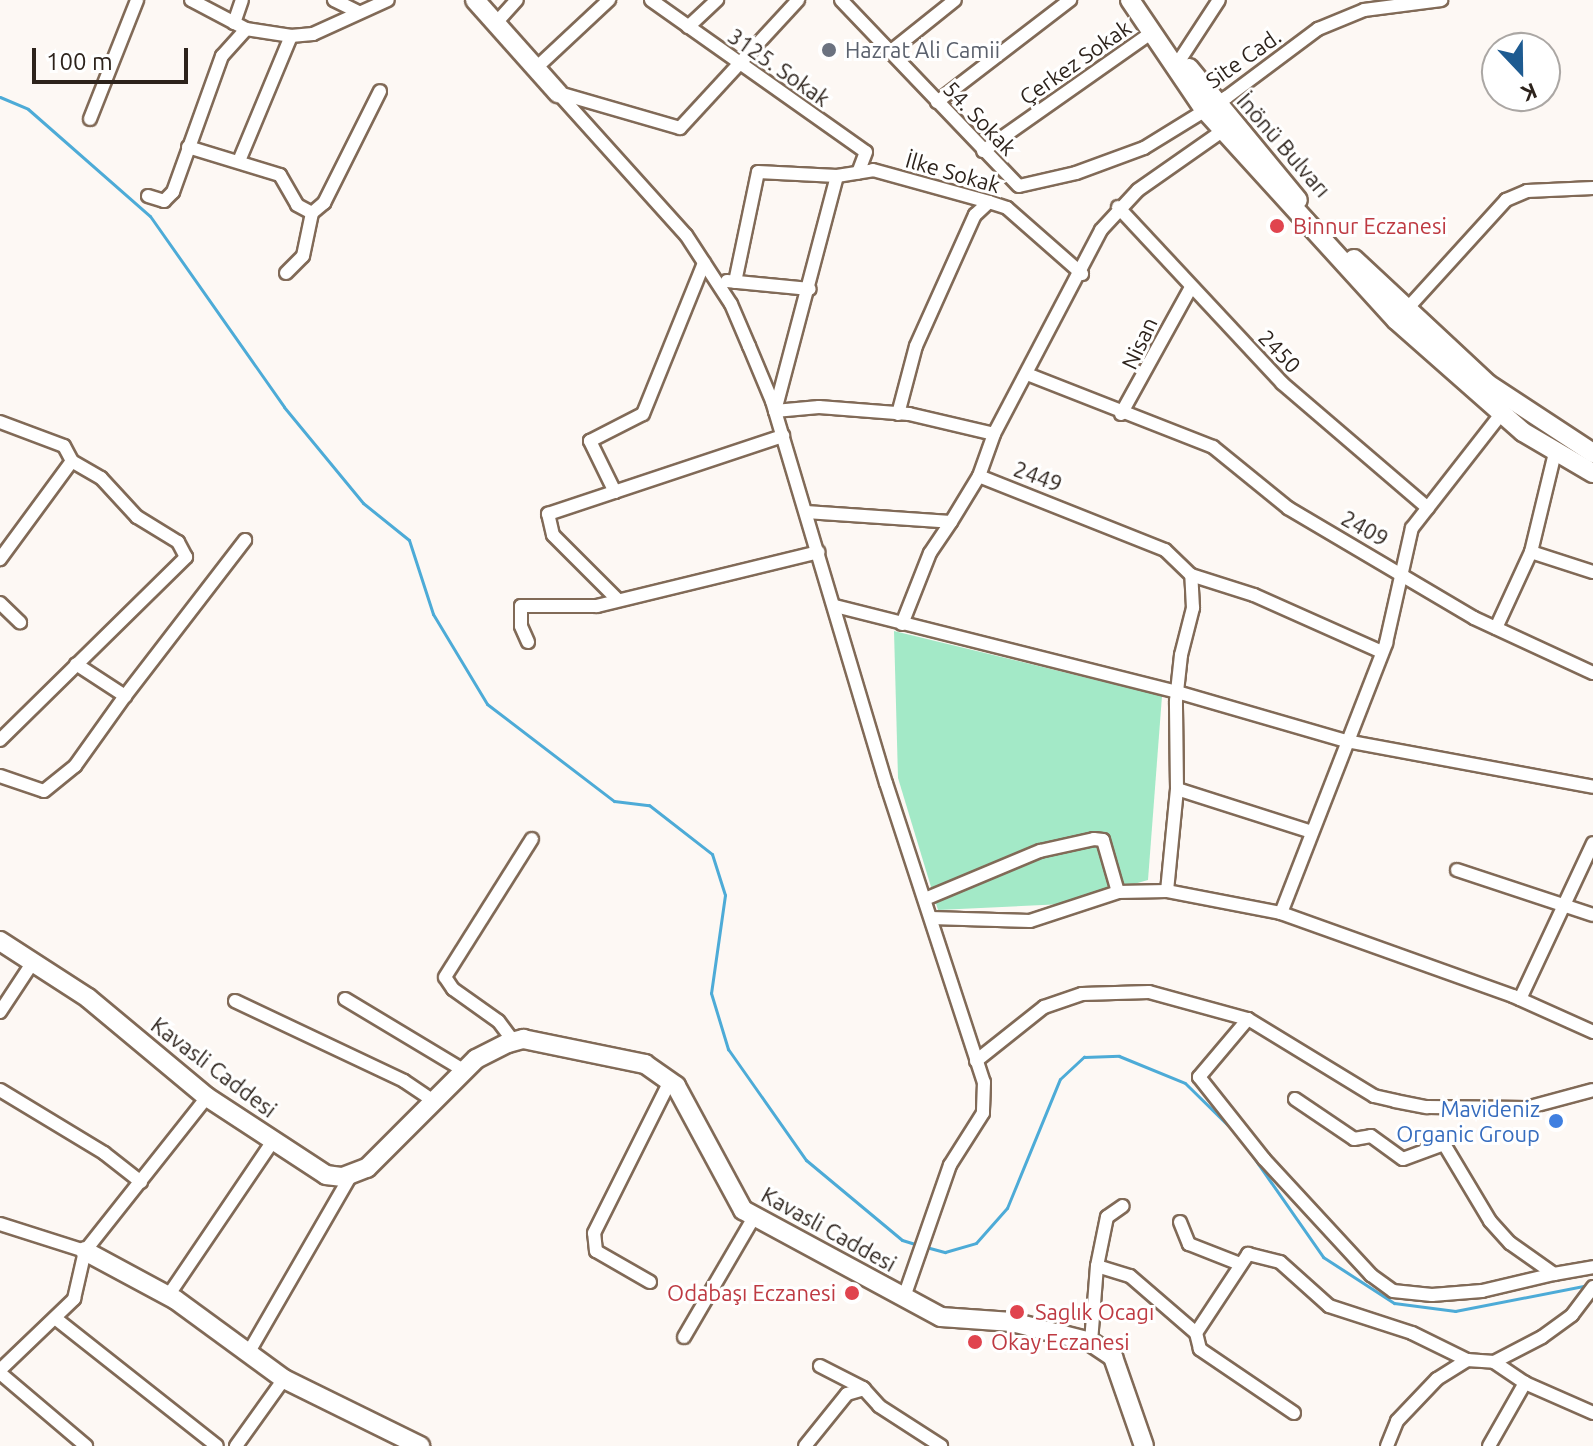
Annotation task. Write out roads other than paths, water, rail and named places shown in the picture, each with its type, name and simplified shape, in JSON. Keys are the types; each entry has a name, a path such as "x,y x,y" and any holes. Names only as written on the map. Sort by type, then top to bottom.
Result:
{"street":[{"path":"90,119 137,0"},
{"path":"191,0 240,26 291,36 313,34 388,0"},
{"path":"148,196 164,201 173,192 222,56 240,26 242,0"},
{"path":"334,0 359,12"},
{"path":"475,0 686,235 731,304 775,411 987,1099 983,1113 950,1165 904,1297"},
{"path":"496,23 517,0"},
{"path":"536,68 609,0"},
{"name":"3125. Sokak","path":"651,0 866,152 858,173"},
{"path":"688,27 717,0"},
{"path":"558,93 680,128 798,0"},
{"path":"890,52 955,0"},
{"path":"937,102 1070,0"},
{"path":"1130,0 1151,33 1210,106"},
{"name":"İnönü Bulvarı","path":"1144,0 1210,106 1396,320 1502,413 1555,453 1593,473"},
{"path":"1181,58 1219,0"},
{"name":"Site Cad.","path":"1210,106 1318,29 1364,10 1441,0"},
{"name":"54. Sokak","path":"847,2 890,52 1019,186 1076,173 1144,148 1210,106"},
{"name":"Çerkez Sokak","path":"983,151 1151,33"},
{"path":"239,161 291,36"},
{"path":"286,273 303,256 312,213 324,203 380,91"},
{"name":"İnönü Bulvarı","path":"1228,127 1332,237 1488,384 1541,423 1593,453"},
{"name":"2449","path":"1191,575 1183,561 1165,550 979,476 994,434 1082,274 1101,230 1118,207 1228,127"},
{"path":"188,147 239,161 250,169 280,175 297,205 312,213"},
{"name":"İlke Sokak","path":"735,282 758,172 837,176 873,170 989,202 1007,208 1082,274"},
{"path":"775,411 810,289 837,176"},
{"path":"1007,208 1019,186"},
{"path":"1406,310 1506,200 1527,191 1593,188"},
{"path":"898,414 916,346 975,215 989,202"},
{"name":"2450","path":"1118,207 1282,383 1428,508"},
{"path":"615,492 590,441 643,414 704,263"},
{"path":"715,280 810,289"},
{"name":"Nisan","path":"1121,414 1191,287"},
{"name":"2409","path":"1027,374 1121,414 1213,447 1288,508 1496,628 1593,673"},
{"path":"775,411 819,407 898,414 994,434"},
{"path":"1281,913 1309,831 1382,652 1412,528 1502,413"},
{"path":"0,422 64,446 72,461 101,478 137,517 178,542 186,557 0,740"},
{"path":"618,600 553,535 548,514 783,436"},
{"path":"1496,628 1531,552 1555,453"},
{"path":"0,559 72,461"},
{"path":"902,624 930,553 979,476"},
{"path":"806,512 951,522"},
{"path":"0,776 44,791 75,766 245,540"},
{"path":"528,642 521,626 521,606 618,600 818,552"},
{"path":"1531,552 1593,572"},
{"path":"1167,891 1177,789 1177,692 1193,608 1191,575 1254,595 1382,652"},
{"path":"0,603 20,622"},
{"path":"835,606 1177,692 1346,741 1593,787"},
{"path":"76,664 125,696"},
{"path":"1177,789 1309,831"},
{"path":"514,1042 498,1021 453,989 445,977 532,839"},
{"path":"925,899 1040,851 1094,839 1103,840 1118,892"},
{"path":"1520,999 1562,903 1593,843"},
{"path":"1457,870 1593,915"},
{"path":"931,918 1030,921 1118,892 1167,891 1281,913 1520,999 1593,1032"},
{"name":"Kavasli Caddesi","path":"0,941 88,998 207,1097 326,1175 351,1175"},
{"path":"0,1012 33,962"},
{"path":"976,1061 1044,1007 1082,994 1149,992 1248,1019 1374,1096 1395,1101 1427,1107 1526,1108 1593,1090"},
{"path":"345,999 465,1071"},
{"path":"235,1001 404,1081 434,1101"},
{"path":"1248,1019 1199,1077 1264,1159 1371,1275 1393,1291 1432,1295 1482,1291 1593,1267"},
{"path":"250,1350 351,1175 367,1168 465,1071 491,1050 514,1042 645,1064 670,1081 594,1233 596,1251 650,1282"},
{"name":"Kavasli Caddesi","path":"670,1081 729,1190 754,1217 904,1297 961,1322 1012,1322 1091,1342"},
{"path":"0,1090 104,1153 141,1182"},
{"path":"86,1446 0,1372 55,1318 80,1288 85,1251 207,1097"},
{"path":"1295,1099 1354,1139 1371,1136 1403,1159 1444,1144 1490,1221 1554,1274"},
{"path":"168,1296 273,1141"},
{"path":"1123,1206 1107,1217 1097,1266 1091,1342 1113,1357 1144,1446"},
{"path":"684,1337 754,1217"},
{"path":"0,1218 85,1251 168,1296 250,1350 284,1379 420,1446"},
{"path":"1180,1222 1189,1244 1240,1264"},
{"path":"0,1224 17,1226"},
{"path":"1196,1333 1222,1299 1248,1254 1280,1262 1329,1306 1412,1333 1467,1360 1494,1362 1525,1383 1593,1413"},
{"path":"1097,1266 1130,1276 1196,1333 1205,1354 1294,1413"},
{"path":"1494,1362 1542,1337 1593,1287"},
{"path":"55,1318 217,1446"},
{"path":"1387,1446 1397,1421 1418,1396 1467,1360"},
{"path":"820,1366 864,1389 879,1406 941,1446"},
{"path":"236,1446 284,1379"},
{"path":"1489,1446 1525,1383"},
{"path":"805,1446 847,1394 864,1389"}],"waterway":[{"path":"0,97 28,109 150,216 284,407 363,503 409,540 433,614 487,704 614,801 649,805 712,854 725,895 711,993 728,1049 806,1160 902,1240 918,1245"},
{"path":"926,1247 945,1252 976,1243 1007,1208 1060,1079 1084,1057 1119,1056 1185,1083 1238,1135 1323,1257 1394,1303 1455,1311 1589,1285"}],"place":[{"name":"Hazrat Ali Camii","path":"829,50"},
{"name":"Binnur Eczanesi","path":"1277,226"},
{"name":"Mavideniz Organic Group","path":"1556,1121"},
{"name":"Odabaşı Eczanesi","path":"852,1293"},
{"name":"Saglık Ocagı","path":"1017,1312"},
{"name":"Okay Eczanesi","path":"975,1342"}]}
